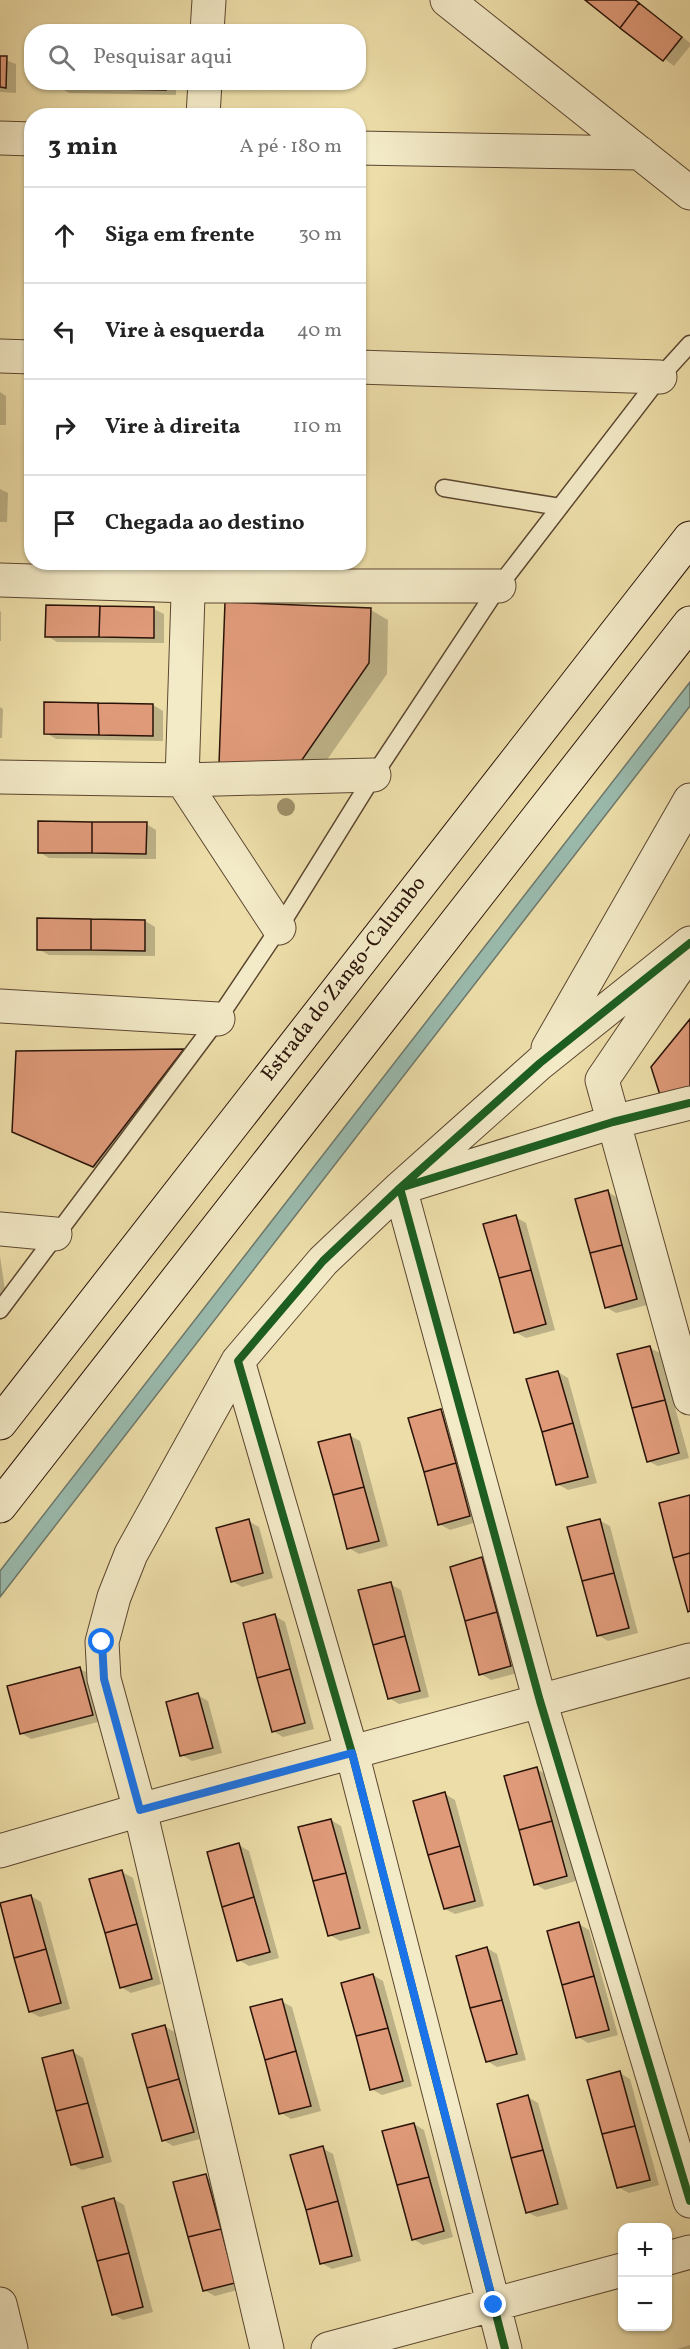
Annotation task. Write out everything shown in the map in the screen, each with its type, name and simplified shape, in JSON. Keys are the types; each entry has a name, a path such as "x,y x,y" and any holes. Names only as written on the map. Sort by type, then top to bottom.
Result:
{"street":[{"path":"208,24 209,0"},
{"path":"447,0 690,193"},
{"path":"203,108 205,90"},
{"path":"0,138 24,139"},
{"path":"366,148 640,153"},
{"path":"0,356 24,357"},
{"path":"366,367 660,377"},
{"name":"Estrada do Zango-Calumbo","path":"0,1422 690,538"},
{"path":"0,580 189,574 499,586"},
{"path":"189,574 182,780 279,928"},
{"path":"0,1506 690,623"},
{"path":"0,777 182,780 374,775"},
{"path":"540,1063 690,800"},
{"path":"267,2349 140,1810 104,1679 102,1642 114,1597 131,1554 238,1361 323,1261 400,1188 540,1063 690,943"},
{"path":"690,950 602,1080 690,1398"},
{"path":"0,1006 218,1019"},
{"path":"400,1188 613,1122 690,1103"},
{"path":"400,1188 540,1701 690,2201"},
{"path":"0,1229 55,1234"},
{"path":"238,1361 352,1753 506,2349"},
{"path":"0,1851 140,1810 690,1660"},
{"path":"672,2257 690,2252"},
{"path":"328,2349 618,2271"},
{"path":"0,2304 11,2349"}],"lane":[{"path":"0,1310 218,1019 279,928 374,775 499,586 660,377 690,344"},
{"path":"444,488 560,507"}],"shaded area":[{"path":"690,682 690,706 0,1597 0,1571"}],"building":[{"path":"585,0 635,0 639,3 620,28"},
{"path":"639,3 682,37 663,61 620,28"},
{"path":"0,56 7,56 6,88 0,87"},
{"path":"225,602 371,608 369,663 297,767 219,764"},
{"path":"46,605 100,606 99,637 45,637"},
{"path":"100,606 154,607 154,638 99,637"},
{"path":"44,702 98,703 99,735 44,734"},
{"path":"98,703 153,704 153,736 99,735"},
{"path":"38,821 92,822 92,853 38,853"},
{"path":"92,822 147,822 146,854 92,853"},
{"path":"37,918 91,919 91,950 37,950"},
{"path":"91,919 145,920 145,951 91,950"},
{"path":"690,1019 690,1088 660,1095 651,1067"},
{"path":"184,1049 93,1167 12,1132 16,1051"},
{"path":"608,1190 622,1245 590,1253 575,1199"},
{"path":"516,1215 531,1270 499,1278 483,1224"},
{"path":"622,1245 637,1299 605,1308 590,1253"},
{"path":"531,1270 546,1324 514,1333 499,1278"},
{"path":"650,1346 665,1400 632,1408 617,1354"},
{"path":"558,1371 573,1423 542,1432 526,1379"},
{"path":"665,1400 679,1453 647,1462 632,1408"},
{"path":"441,1409 456,1463 424,1472 408,1418"},
{"path":"573,1423 588,1477 556,1485 542,1432"},
{"path":"350,1434 364,1487 333,1495 318,1442"},
{"path":"456,1463 470,1516 438,1525 424,1472"},
{"path":"364,1487 379,1541 347,1549 333,1495"},
{"path":"690,1495 690,1553 673,1558 659,1503"},
{"path":"249,1519 263,1573 231,1582 216,1528"},
{"path":"600,1519 614,1573 582,1581 567,1527"},
{"path":"690,1553 690,1611 688,1612 673,1558"},
{"path":"482,1557 497,1612 465,1621 450,1567"},
{"path":"614,1573 629,1628 597,1636 582,1581"},
{"path":"391,1582 405,1636 373,1645 358,1590"},
{"path":"497,1612 511,1666 479,1675 465,1621"},
{"path":"275,1614 290,1669 257,1678 243,1623"},
{"path":"405,1636 420,1691 388,1699 373,1645"},
{"path":"80,1667 93,1715 20,1734 7,1686"},
{"path":"290,1669 305,1723 272,1732 257,1678"},
{"path":"198,1693 213,1748 180,1756 166,1702"},
{"path":"537,1767 552,1821 519,1830 504,1776"},
{"path":"445,1792 460,1846 428,1855 413,1801"},
{"path":"331,1819 346,1873 313,1881 298,1827"},
{"path":"552,1821 567,1876 534,1885 519,1830"},
{"path":"239,1843 254,1897 222,1907 207,1852"},
{"path":"460,1846 475,1901 444,1909 428,1855"},
{"path":"122,1870 137,1924 105,1933 89,1879"},
{"path":"346,1873 360,1928 328,1936 313,1881"},
{"path":"31,1895 46,1949 14,1958 0,1903"},
{"path":"254,1897 270,1952 237,1961 222,1907"},
{"path":"579,1922 594,1976 562,1985 547,1931"},
{"path":"137,1924 152,1979 120,1988 105,1933"},
{"path":"487,1947 502,2000 470,2008 456,1956"},
{"path":"46,1949 61,2003 29,2012 14,1958"},
{"path":"373,1974 388,2028 356,2036 341,1983"},
{"path":"594,1976 609,2030 576,2038 562,1985"},
{"path":"282,1999 296,2051 265,2060 250,2007"},
{"path":"502,2000 517,2054 486,2062 470,2008"},
{"path":"165,2025 179,2079 147,2088 132,2034"},
{"path":"388,2028 403,2081 370,2090 356,2036"},
{"path":"73,2050 88,2103 56,2111 42,2058"},
{"path":"296,2051 311,2106 279,2114 265,2060"},
{"path":"620,2071 635,2126 602,2134 587,2080"},
{"path":"179,2079 194,2132 162,2141 147,2088"},
{"path":"528,2095 543,2150 511,2158 497,2104"},
{"path":"88,2103 103,2157 71,2165 56,2111"},
{"path":"414,2123 429,2177 397,2185 382,2131"},
{"path":"635,2126 650,2180 617,2188 602,2134"},
{"path":"323,2146 338,2201 306,2210 290,2155"},
{"path":"543,2150 558,2204 526,2213 511,2158"},
{"path":"206,2174 221,2229 188,2237 173,2182"},
{"path":"429,2177 444,2231 412,2240 397,2185"},
{"path":"114,2198 129,2253 97,2261 82,2207"},
{"path":"338,2201 352,2256 320,2264 306,2210"},
{"path":"221,2229 235,2283 203,2291 188,2237"},
{"path":"129,2253 143,2307 112,2315 97,2261"}],"cycle path":[{"path":"690,943 540,1063 400,1188 540,1701 690,2201"},
{"path":"505,2349 352,1753 238,1361 323,1261 400,1188 613,1122 690,1103"}],"route":[{"path":"102,1642 104,1679 140,1810 352,1753 494,2305"}]}
